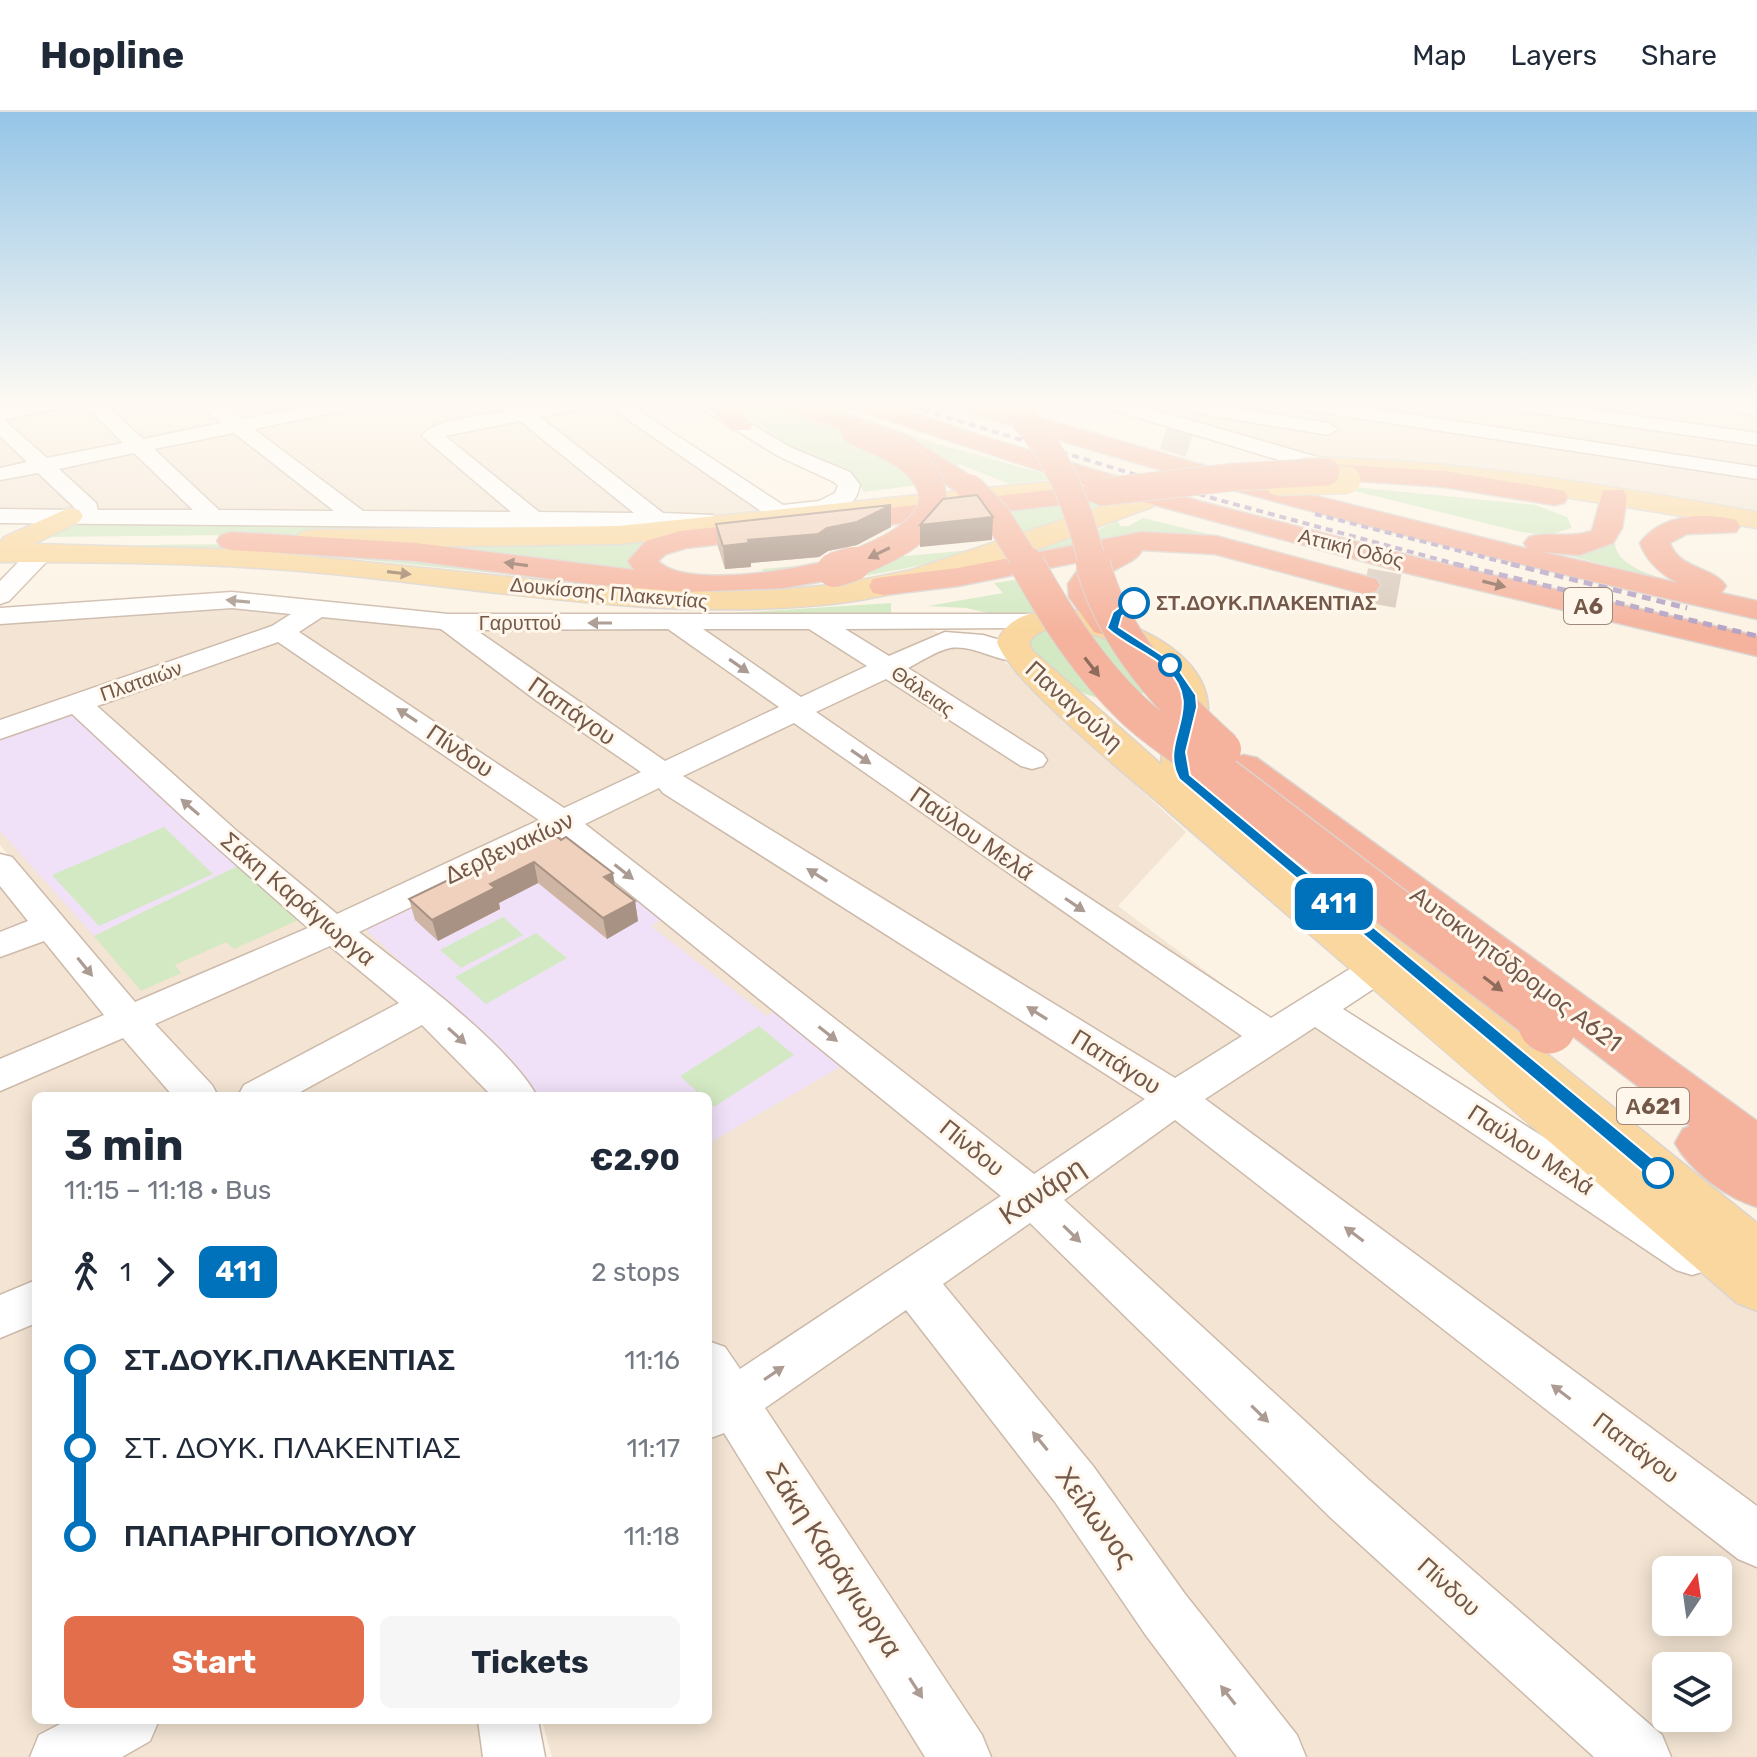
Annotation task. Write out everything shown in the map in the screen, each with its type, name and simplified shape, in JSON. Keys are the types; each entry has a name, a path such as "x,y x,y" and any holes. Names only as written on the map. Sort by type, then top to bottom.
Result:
{"highway":[{"path":"231,541 399,550 672,585 716,594 834,570 904,539 929,516 935,495 926,480"},
{"name":"Αυτοκινητόδρομος Α621","path":"958,480 994,510 1074,642 1097,673 1134,711 1563,1021 1757,1149"},
{"name":"Αττική Οδός","path":"1073,480 1171,507 1268,527 1757,646"},
{"name":"Αυτοκινητόδρομος Α621","path":"1078,480 1082,484 1084,530 1103,595 1123,637 1178,704 1244,766 1563,1021 1757,1186"},
{"path":"1079,480 1082,484"},
{"path":"716,594 661,577 646,567 643,561 654,548 686,539 1082,484 1169,480"},
{"name":"Αττική Οδός","path":"1225,480 1757,610"},
{"path":"1236,480 1288,497"},
{"path":"1299,480 1535,543 1570,546 1597,541 1607,532 1623,503"},
{"path":"1449,480 1554,497"},
{"path":"1484,488 1566,508 1583,515 1592,527 1589,535 1579,540 1535,543"},
{"path":"1623,503 1627,539 1640,558 1676,578 1757,597"},
{"path":"1724,590 1687,576 1659,554 1655,543 1663,533 1676,529 1726,526"},
{"path":"884,586 958,577 1120,543 1186,542 1240,550 1365,585"},
{"path":"1105,625 1085,597 1085,577 1096,566 1125,552 1186,542"},
{"path":"1404,592 1757,662"}],"main road":[{"path":"14,548 619,535 1131,480"},
{"name":"Δουκίσσης Πλακεντίας","path":"14,548 278,561 631,599 716,594 786,599 884,586 1005,552 1142,501 1276,480"},
{"path":"1400,480 1757,520"},
{"path":"1496,480 1757,531"},
{"path":"14,548 78,512"},
{"path":"716,594 767,605 842,602 1022,574 1048,578 1067,589 1072,597 1048,620"},
{"path":"1048,620 1082,619 1105,625 1129,636 1170,665 1185,685 1191,707 1179,764 1184,777 1198,792 1757,1256"},
{"name":"Παναγούλη","path":"1048,620 1018,632 1013,642 1017,654 1058,693 1377,969 1757,1286"},
{"path":"1058,693 1099,703 1143,699 1161,692 1169,683 1170,665"}],"street":[{"path":"52,480 78,512"},
{"path":"174,480 213,517"},
{"path":"308,480 359,519"},
{"path":"486,480 534,520"},
{"path":"607,480 660,522"},
{"path":"729,480 779,513"},
{"path":"0,516 78,512 213,517 660,522 816,509 839,501 848,493 849,485 844,480"},
{"path":"1583,485 1584,480"},
{"path":"0,596 14,548"},
{"name":"Γαρυττού","path":"0,616 222,600 448,622 678,624 815,621 931,627 984,619 1048,620"},
{"path":"281,632 315,610"},
{"name":"Θάλειας","path":"815,621 889,666 936,702 1032,760"},
{"name":"Παπάγου","path":"448,622 547,695 665,775 674,786 1175,1098 1757,1540"},
{"name":"Παύλου Μελά","path":"678,624 785,697 798,711 1000,854 1271,1037"},
{"path":"931,627 1017,654"},
{"name":"Δερβενακίων","path":"0,1076 335,929 798,711 889,666 931,627"},
{"name":"Πλαταιών","path":"0,730 281,632"},
{"name":"Πίνδου","path":"281,632 564,823 1004,1173 1350,1499 1640,1757"},
{"name":"Σάκη Καράγιωργα","path":"78,704 150,772 425,1006 490,1065 513,1092"},
{"path":"0,864 129,1020 193,1092"},
{"path":"0,945 51,925"},
{"name":"Κανάρη","path":"716,1393 911,1280 1175,1098 1377,969"},
{"path":"266,1092 425,1006"},
{"name":"Παύλου Μελά","path":"1315,1009 1706,1265"},
{"name":"Χείλωνος","path":"911,1280 1074,1484 1165,1614 1275,1757"},
{"path":"0,1317 32,1303"},
{"name":"Σάκη Καράγιωργα","path":"716,1393 960,1757"},
{"path":"61,1757 122,1724"},
{"path":"509,1724 514,1757"}],"shaded area":[{"path":"0,480 715,480 757,510 700,516 0,511"},
{"path":"1481,480 1757,480 1757,515"},
{"path":"218,604 441,625 923,627 996,654 1186,832 1118,906 1271,1020 1313,1024 1714,1278 1757,1313 1757,1757 552,1757 543,1724 712,1724 712,1092 212,1092 135,1008 0,845 0,616"},
{"path":"78,707 248,861 94,936 0,831 0,734"},
{"path":"555,841 629,898 637,893 667,916 651,926 767,1016 783,1007 852,1060 712,1142 712,1092 531,1092 472,1028 365,929"},
{"path":"0,873 181,1092 32,1092 32,1724 500,1724 509,1757 0,1757"}],"green space":[{"path":"857,480 932,480 935,483 864,492"},
{"path":"999,480 1045,480 1010,484"},
{"path":"1342,488 1535,505 1567,517 1572,528 1548,535 1522,532"},
{"path":"1131,496 1091,508 1017,539 997,506"},
{"path":"1143,518 1228,539 997,561 1087,527 1092,532 1118,521 1120,526 1129,526"},
{"path":"63,523 649,525 539,532 44,537"},
{"path":"673,535 646,574 355,541"},
{"path":"1616,537 1615,546 1623,560 1666,580 1543,549"},
{"path":"141,545 318,546 643,588 298,553 137,548"},
{"path":"983,549 877,574 769,587 762,569"},
{"path":"1027,581 1038,612 997,615 966,608 928,606 1003,593 994,583"},
{"path":"891,603 891,613 736,613"},
{"path":"1049,624 1105,631 1153,689 1115,699 1085,694 1071,686 1028,654 1027,637"},
{"path":"164,827 213,874 99,926 52,875"},
{"path":"248,861 309,915 234,949 226,942 175,965 181,973 141,991 94,936"},
{"path":"503,917 523,935 461,968 440,950"},
{"path":"536,933 567,958 486,1004 455,977"},
{"path":"759,1026 794,1055 714,1107 712,1092 698,1092 680,1076"}],"building":[{"path":"977,495 993,517 920,525 943,499"},
{"path":"891,505 857,522 827,528 818,534 748,540 749,543 723,546 716,524"},
{"path":"541,835 546,840 555,835 561,840 566,837 613,873 604,877 635,901 603,918 534,862 490,884 495,888 432,920 409,899"}],"tunnel":[{"path":"1365,585 1404,592"}],"railway":[{"path":"1152,480 1460,565"},
{"path":"1315,514 1519,566"},
{"path":"1455,564 1460,565"},
{"path":"1511,564 1519,566"},
{"path":"1460,565 1757,636"},
{"path":"1519,566 1687,608"}],"bus line":[{"name":"411","path":"1134,603 1117,614 1113,628 1170,665 1189,695 1191,707 1179,752 1184,777 1198,792 1658,1173"}],"place":[{"name":"ΣΤ.ΔΟΥΚ.ΠΛΑΚΕΝΤΙΑΣ","path":"1134,603"}]}
